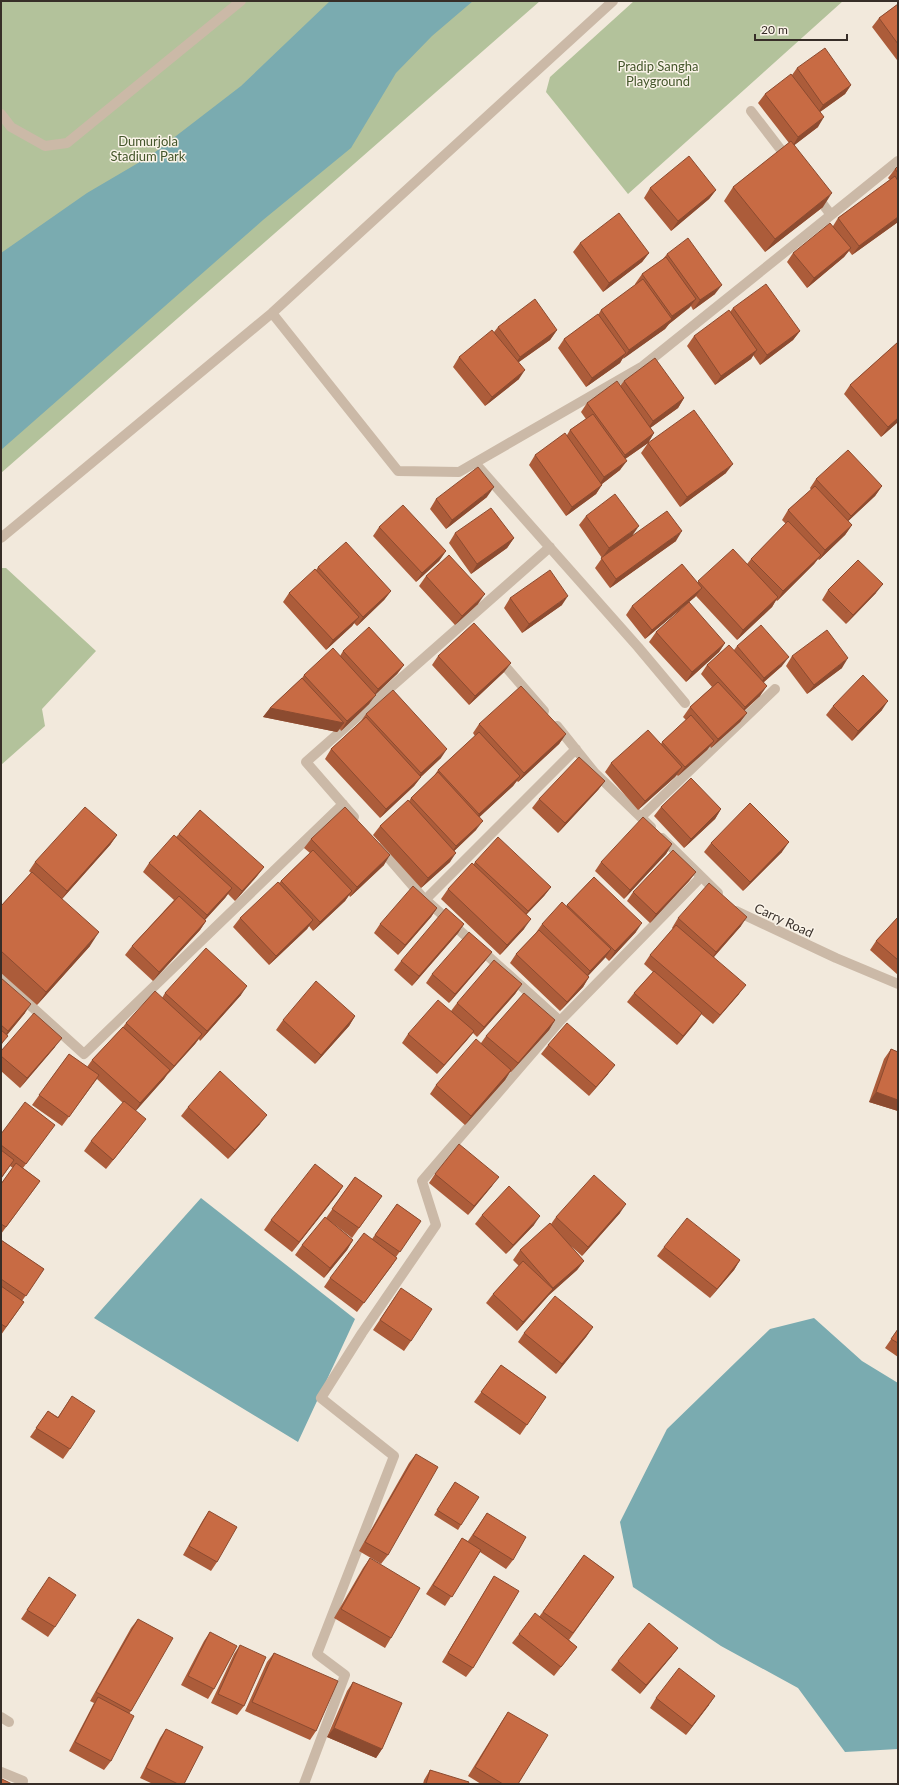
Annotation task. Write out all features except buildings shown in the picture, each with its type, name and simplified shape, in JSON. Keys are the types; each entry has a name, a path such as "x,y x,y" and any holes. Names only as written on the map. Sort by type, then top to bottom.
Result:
{"street":[{"path":"1,114 11,127 45,146 68,143 241,1"},
{"path":"1,538 272,313 613,1"},
{"path":"751,111 794,166"},
{"path":"272,313 398,472 459,472 643,366 898,161"},
{"path":"808,184 831,215"},
{"path":"475,463 685,703"},
{"path":"358,822 306,762 470,624 550,547"},
{"name":"Carry Road","path":"493,652 594,772 737,912 836,958 898,984"},
{"path":"640,817 774,690"},
{"path":"425,900 576,749"},
{"path":"1,979 84,1054 342,804"},
{"path":"373,840 425,900 560,1021"},
{"path":"304,1784 345,1675 317,1654 394,1456 322,1398 362,1333 436,1225 422,1181 560,1021 701,877"},
{"path":"1,1772 23,1781"}],"green space":[{"name":"Dumurjola Stadium Park","path":"1,1 540,1 1,473"},
{"name":"Pradip Sangha Playground","path":"634,1 843,1 628,194 546,92 550,77"},
{"path":"1,568 6,568 96,651 42,709 45,726 1,765"}],"water":[{"path":"330,1 473,1 432,36 396,73 351,148 263,220 1,450 1,253 87,193 150,156 241,86"},
{"path":"201,1198 355,1319 298,1442 94,1318"},
{"path":"814,1318 862,1361 898,1383 898,1749 845,1752 798,1688 721,1646 633,1587 620,1522 667,1429 770,1329"}]}
